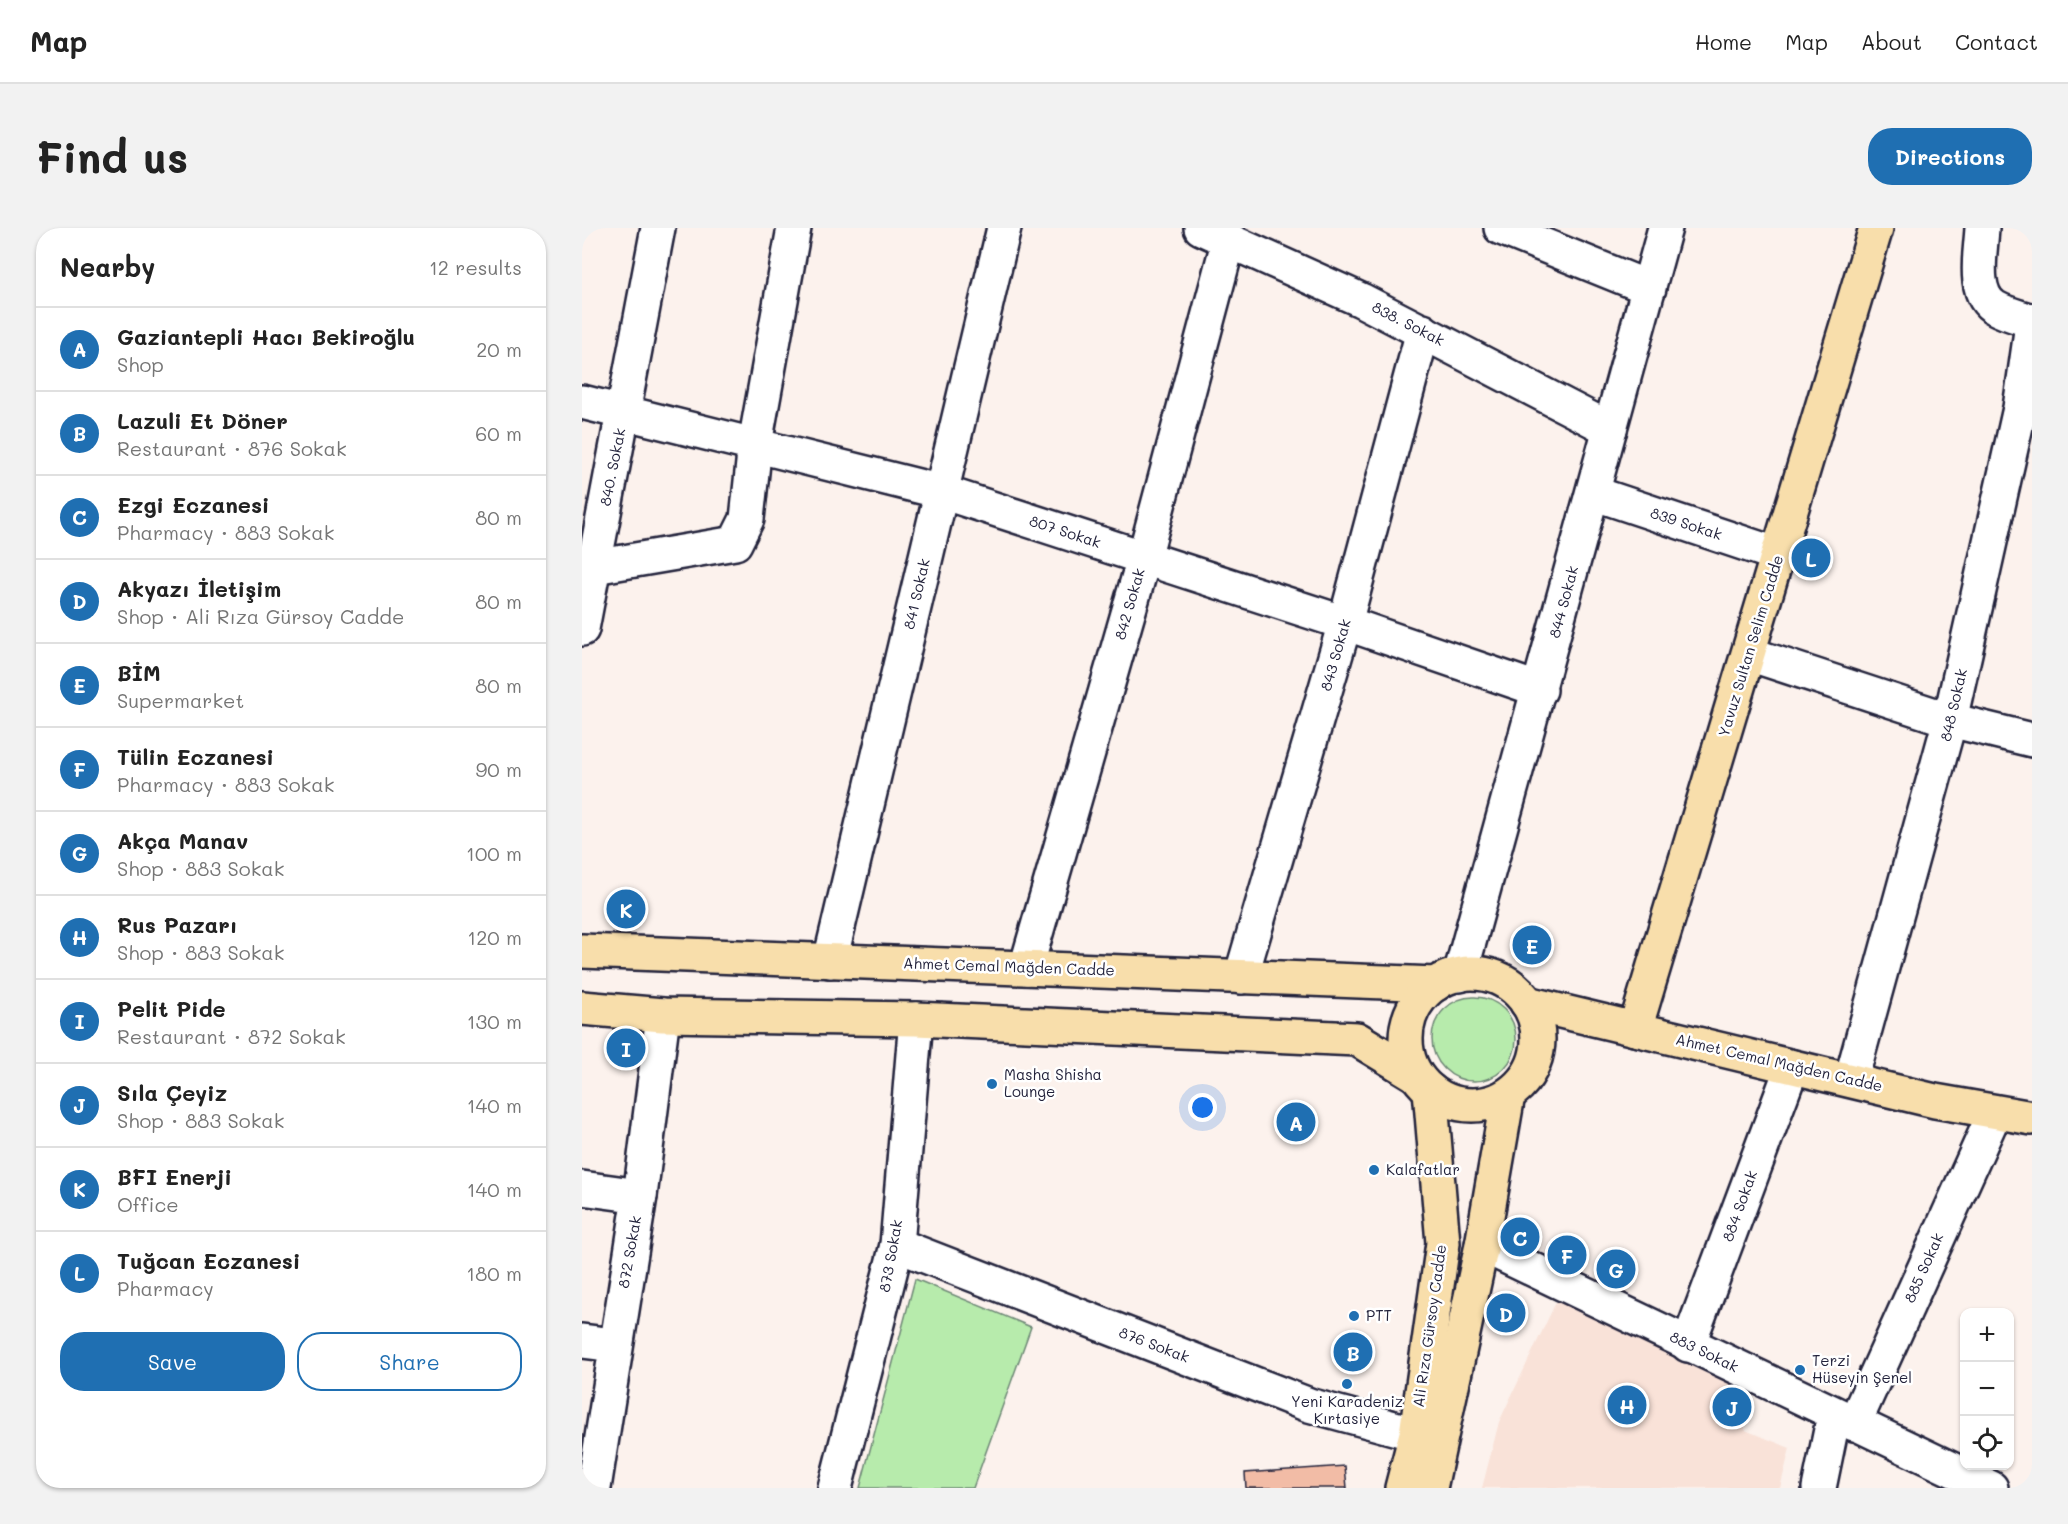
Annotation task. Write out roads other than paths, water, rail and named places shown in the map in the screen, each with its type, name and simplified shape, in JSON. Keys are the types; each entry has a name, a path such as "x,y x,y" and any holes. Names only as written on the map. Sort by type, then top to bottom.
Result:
{"main road":[{"name":"Yavuz Sultan Selim Cadde","path":"1635,1029 1876,228"},
{"name":"Ahmet Cemal Mağden Cadde","path":"582,951 1241,976 1448,979"},
{"path":"582,1008 663,1015 916,1019 1357,1039 1448,1101 1468,1105 1488,1103 1508,1095 1523,1081 1533,1063 1538,1043 1535,1022 1527,1003 1514,989 1498,978 1479,974 1448,979 1420,998 1410,1015 1405,1036 1408,1056 1423,1083"},
{"name":"Ahmet Cemal Mağden Cadde","path":"1527,1003 1851,1080 2032,1118"},
{"name":"Ali Rıza Gürsoy Cadde","path":"1402,1488 1416,1434 1443,1243 1423,1083"},
{"name":"Ali Rıza Gürsoy Cadde","path":"1430,1488 1482,1245 1508,1095"}],"street":[{"name":"840. Sokak","path":"582,629 658,228"},
{"path":"594,567 735,543 747,519 755,444 794,228"},
{"name":"841 Sokak","path":"830,961 1004,228"},
{"path":"1501,228 1649,288"},
{"name":"844 Sokak","path":"1448,979 1540,690 1665,228"},
{"path":"1982,228 1980,278 1983,296 1994,308 2032,323"},
{"name":"838. Sokak","path":"1215,234 1423,331 1610,429"},
{"name":"842 Sokak","path":"1026,968 1144,558 1215,234"},
{"name":"848 Sokak","path":"1851,1080 1950,720 2026,410 2032,323"},
{"name":"843 Sokak","path":"1241,976 1346,623 1423,331"},
{"name":"807 Sokak","path":"582,402 942,492 1346,623 1540,690"},
{"name":"839 Sokak","path":"1593,493 1779,555"},
{"path":"1749,654 1950,720 2032,740"},
{"name":"872 Sokak","path":"594,1488 614,1345 640,1196 663,1015"},
{"name":"873 Sokak","path":"835,1488 897,1245 916,1019"},
{"name":"884 Sokak","path":"1688,1345 1792,1066"},
{"name":"885 Sokak","path":"1819,1488 1844,1420 1995,1112"},
{"path":"582,1188 640,1196"},
{"name":"876 Sokak","path":"897,1245 1309,1405 1416,1434"},
{"name":"883 Sokak","path":"1482,1245 1844,1420 1991,1488"},
{"path":"582,1341 614,1345"}],"place":[{"name":"Tuğcan Eczanesi","path":"1811,558"},
{"name":"BFI Enerji","path":"626,909"},
{"name":"BİM","path":"1532,945"},
{"name":"Pelit Pide","path":"626,1048"},
{"name":"Masha Shisha Lounge","path":"992,1084"},
{"name":"Gaziantepli Hacı Bekiroğlu","path":"1296,1122"},
{"name":"Kalafatlar","path":"1374,1170"},
{"name":"Ezgi Eczanesi","path":"1520,1237"},
{"name":"Tülin Eczanesi","path":"1567,1255"},
{"name":"Akça Manav","path":"1616,1269"},
{"name":"Akyazı İletişim","path":"1506,1313"},
{"name":"PTT","path":"1354,1316"},
{"name":"Lazuli Et Döner","path":"1353,1352"},
{"name":"Terzi Hüseyin Şenel","path":"1800,1370"},
{"name":"Yeni Karadeniz Kırtasiye","path":"1347,1384"},
{"name":"Rus Pazarı","path":"1627,1405"},
{"name":"Sıla Çeyiz","path":"1732,1407"}]}
